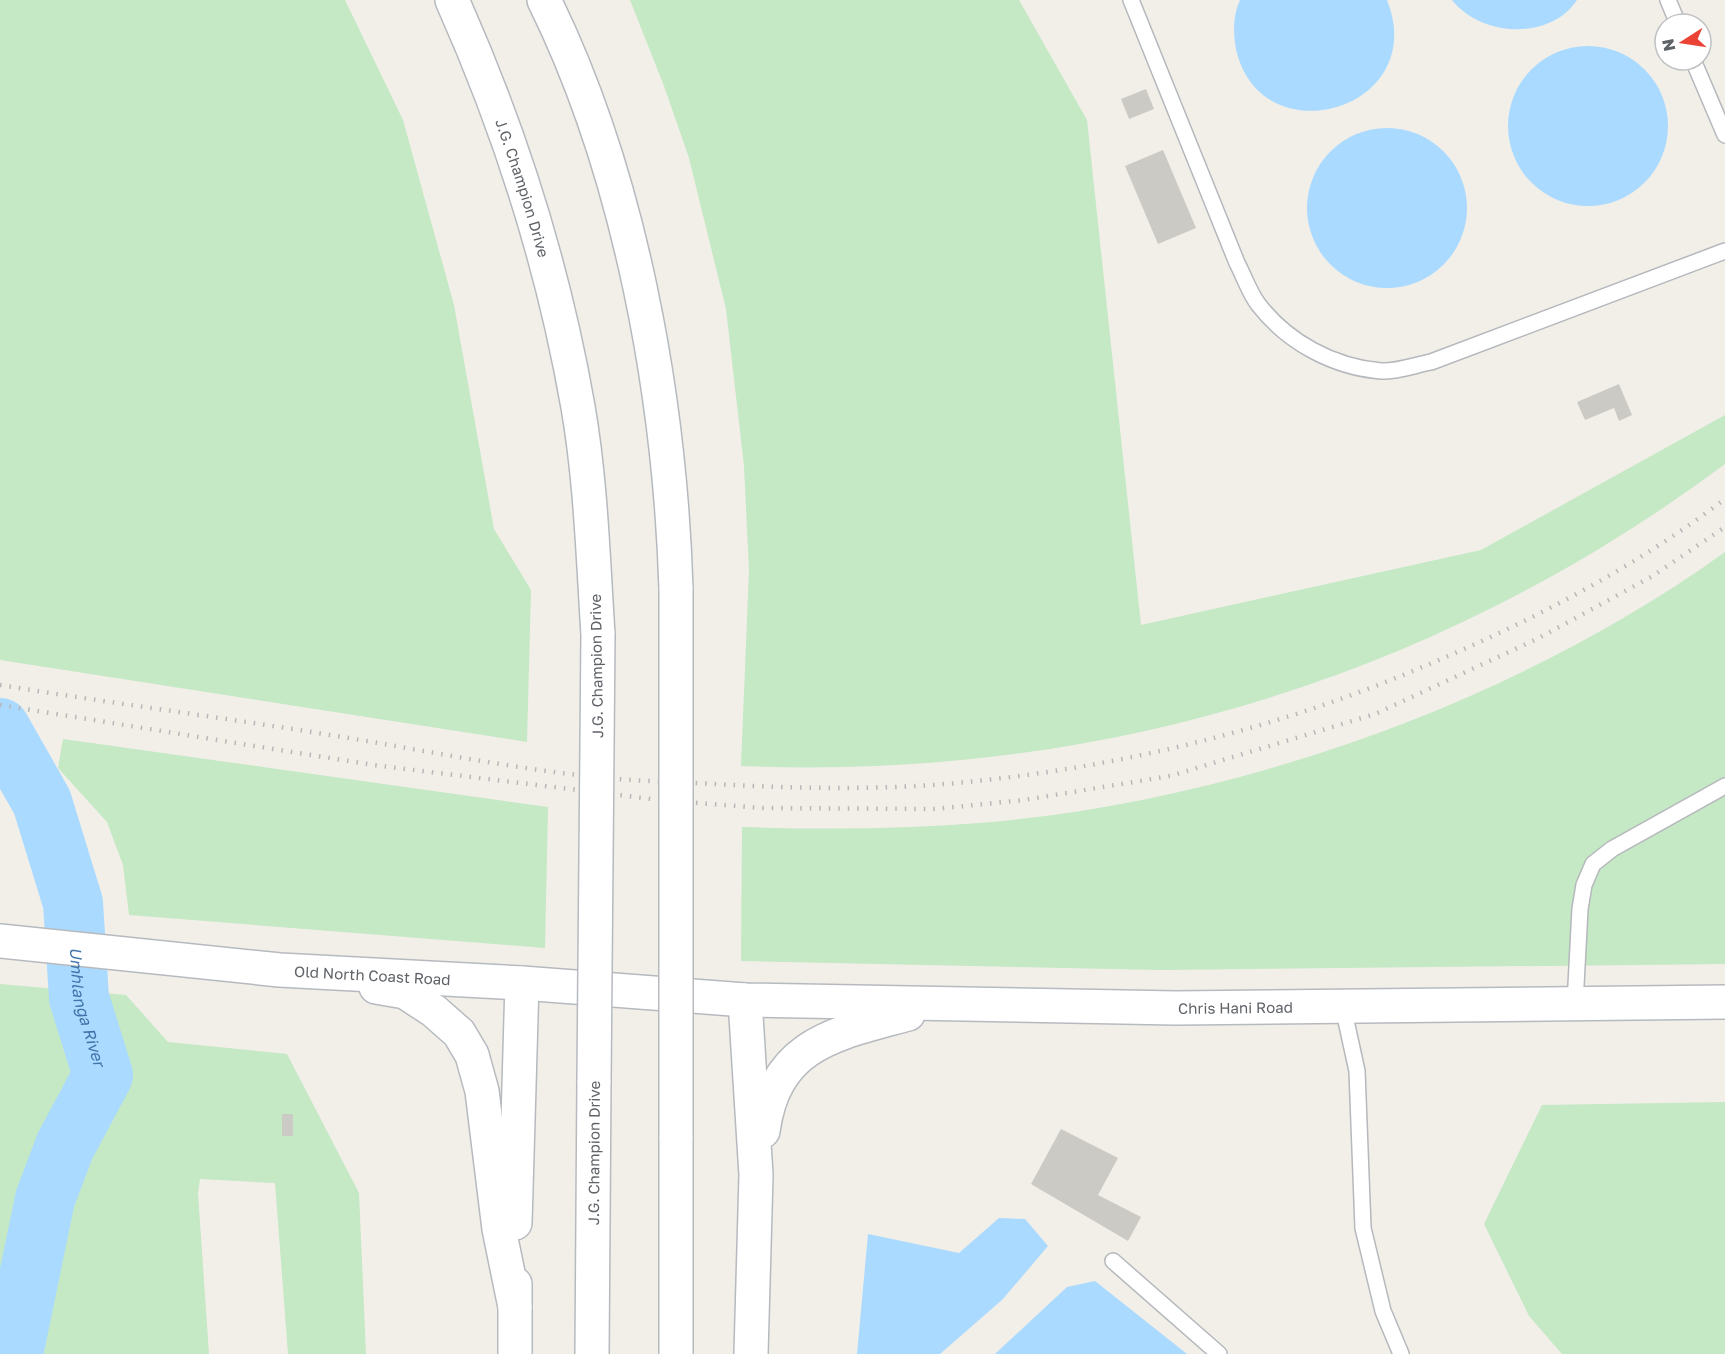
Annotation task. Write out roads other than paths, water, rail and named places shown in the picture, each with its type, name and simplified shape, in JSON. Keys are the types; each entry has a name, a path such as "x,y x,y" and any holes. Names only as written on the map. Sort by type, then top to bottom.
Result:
{"street":[{"name":"J.G. Champion Drive","path":"452,0 519,165 555,293 579,409 590,510 598,634 592,1354"},
{"path":"544,0 586,99 614,186 641,295 664,434 674,526 676,589 676,1354"},
{"name":"Old North Coast Road","path":"0,941 280,970 522,983 745,1000"},
{"path":"280,970 405,992 434,1011 459,1033 472,1055 482,1091 499,1229 515,1306"},
{"path":"515,1354 515,1203 522,983"},
{"path":"745,1000 756,1175 751,1354"},
{"name":"Chris Hani Road","path":"745,1000 1176,1008 1725,1002"},
{"path":"756,1175 765,1116 779,1080 801,1053 822,1041 859,1028 942,1004"}],"lane":[{"path":"1131,0 1237,263 1257,302 1276,324 1304,346 1346,365 1383,371 1431,362 1725,251"},
{"path":"1698,72 1725,135"},
{"path":"1575,1004 1584,885 1593,864 1612,849 1725,786"},
{"path":"1343,1007 1357,1071 1363,1228 1383,1311 1401,1354"},
{"path":"1113,1261 1219,1354"}],"water":[{"path":"1240,0 1387,0 1394,38 1385,70 1365,93 1337,107 1306,111 1276,103 1251,83 1236,49 1234,24"},
{"path":"1452,0 1577,0 1565,13 1550,22 1533,28 1515,29 1497,27 1480,21 1465,12"},
{"path":"1588,46 1604,47 1619,52 1633,59 1645,69 1655,81 1662,95 1667,110 1667,142 1662,157 1655,171 1645,183 1633,193 1619,200 1604,205 1588,206 1572,205 1557,200 1543,193 1531,183 1521,171 1514,157 1509,142 1508,126 1509,110 1514,95 1521,81 1531,69 1543,59 1557,52 1572,47"},
{"path":"1387,128 1403,129 1418,134 1432,141 1444,151 1454,163 1461,177 1466,192 1466,224 1461,239 1454,253 1444,265 1432,275 1418,282 1403,287 1387,288 1371,287 1356,282 1342,275 1330,265 1320,253 1313,239 1308,224 1307,208 1308,192 1313,177 1320,163 1330,151 1342,141 1356,134 1371,129"},
{"path":"999,1218 1025,1219 1048,1246 1003,1299 940,1354 857,1354 868,1234 959,1253"},
{"path":"1095,1281 1187,1354 995,1354 1067,1287"}],"waterway":[{"name":"Umhlanga River","path":"0,728 42,802 73,903 79,998 103,1075 65,1146 45,1199 13,1354"}],"railway":[{"path":"0,685 289,728 530,769 609,778 826,788 957,783 1017,776 1137,756 1255,727 1371,688 1505,630 1581,591 1655,548 1725,499"},
{"path":"0,705 373,765 660,800 761,808 935,809 1024,800 1170,776 1375,714 1537,639 1651,577 1725,527"}]}
